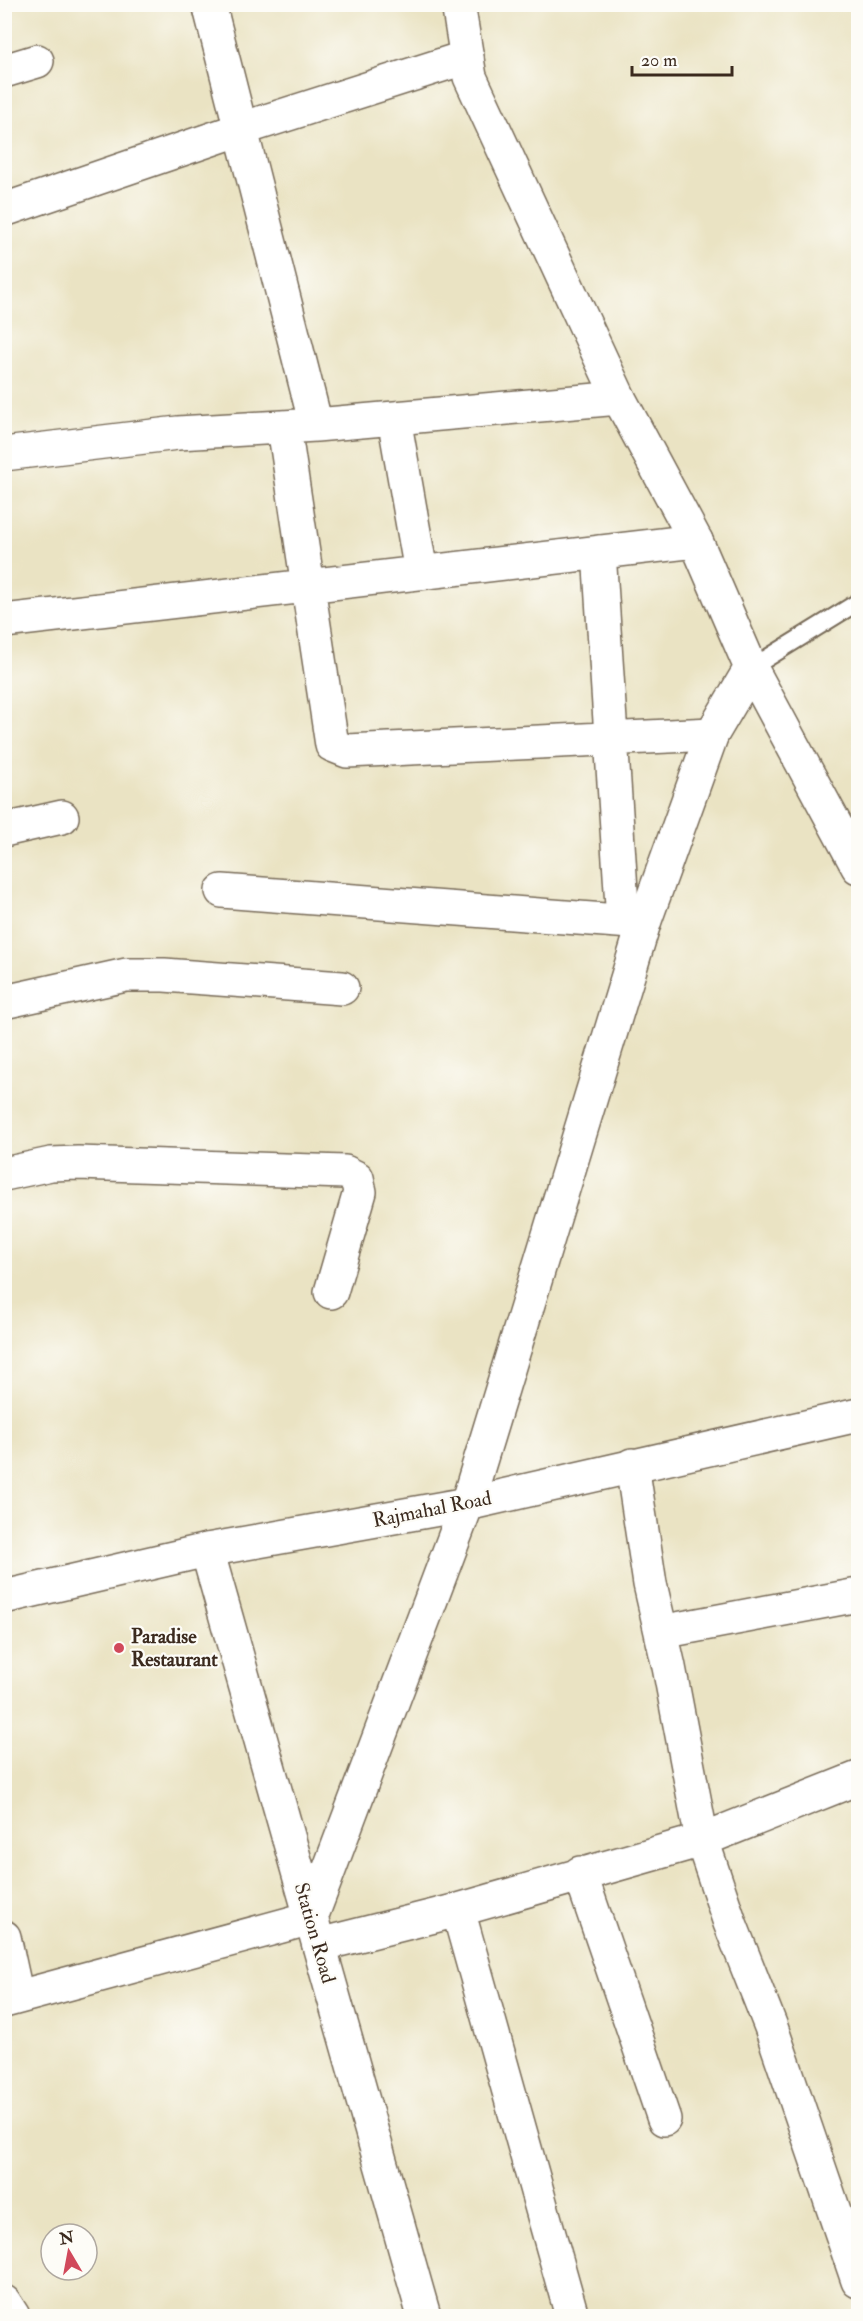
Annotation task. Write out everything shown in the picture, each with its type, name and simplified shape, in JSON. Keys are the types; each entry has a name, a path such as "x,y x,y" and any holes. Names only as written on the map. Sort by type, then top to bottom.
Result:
{"street":[{"path":"210,4 241,129 300,426 308,585 332,745 347,751 712,734"},
{"path":"458,4 470,77 619,398 696,541 751,668 858,867"},
{"path":"4,210 241,129 467,57"},
{"path":"4,71 37,61"},
{"path":"4,454 178,433 300,426 619,398"},
{"path":"394,418 421,572"},
{"path":"4,621 696,541"},
{"path":"599,552 612,739 634,922"},
{"path":"315,1932 467,1504 634,922 712,734 751,668"},
{"path":"4,830 62,817"},
{"path":"222,891 634,922"},
{"path":"4,1002 126,975 164,975 342,988"},
{"path":"4,1174 51,1164 78,1163 345,1172 357,1178 360,1192 331,1292"},
{"name":"Rajmahal Road","path":"4,1597 207,1550 467,1504 858,1415"},
{"path":"632,1465 650,1584 702,1840 730,1923 771,2027 858,2281"},
{"name":"Station Road","path":"207,1550 424,2316"},
{"path":"661,1632 858,1595"},
{"path":"4,1937 11,1999 315,1932 458,1910 580,1873 702,1840 858,1778"},
{"path":"580,1873 664,2119"},
{"path":"458,1910 572,2316"},
{"path":"4,2302 13,2316"}],"lane":[{"path":"751,668 858,602"}],"place":[{"name":"Paradise Restaurant","path":"119,1648"}]}
